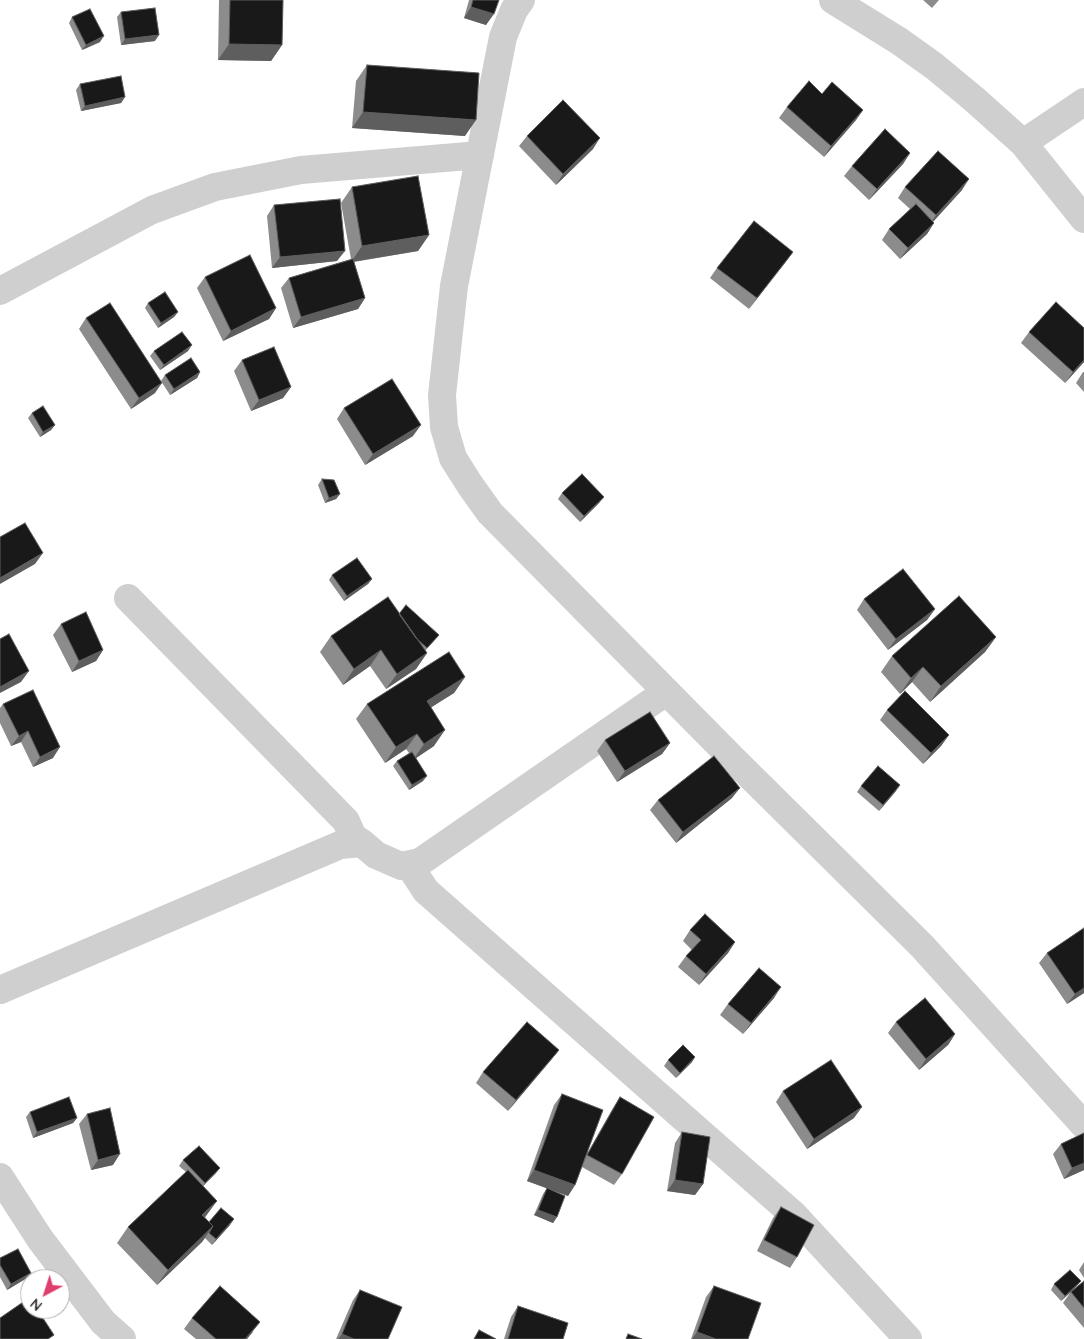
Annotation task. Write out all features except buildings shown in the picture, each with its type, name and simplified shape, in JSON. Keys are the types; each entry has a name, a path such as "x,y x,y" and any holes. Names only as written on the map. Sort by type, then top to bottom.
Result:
{"street":[{"path":"521,0 514,10 503,36 454,286 442,396 444,428 453,458 470,486 490,513 666,692 922,946 1084,1125"},
{"path":"833,0 899,41 934,66 975,100 1023,143 1084,219"},
{"path":"1023,143 1084,102"},
{"path":"0,292 152,210 215,187 301,170 480,155"},
{"path":"128,598 346,821 353,837 376,855 402,866 420,862 666,692"},
{"path":"0,990 340,845 362,843"},
{"path":"409,865 426,891 794,1215 908,1339"},
{"path":"0,1177 40,1238 80,1292 103,1322 122,1339"}]}
